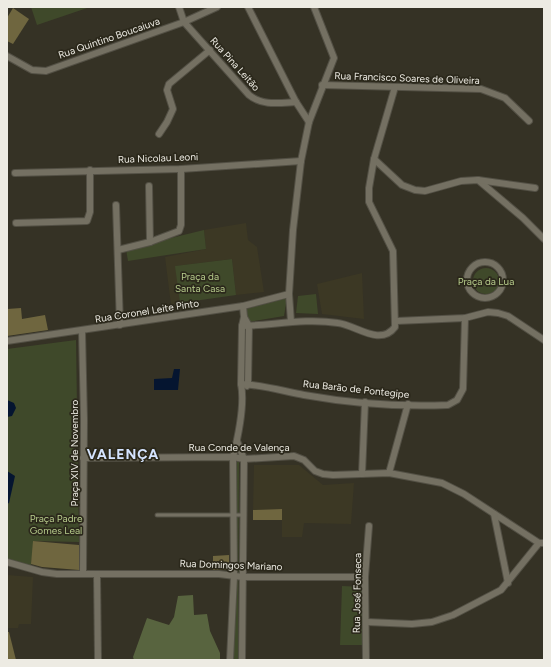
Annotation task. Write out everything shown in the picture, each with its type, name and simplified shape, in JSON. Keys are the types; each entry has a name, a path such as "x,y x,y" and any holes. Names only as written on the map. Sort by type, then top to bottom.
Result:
{"street":[{"name":"Rua Pina Leitão","path":"179,7 184,22 252,98 267,103 296,102"},
{"name":"Rua Quintino Boucaiuva","path":"7,56 32,70 46,71 184,22 217,7"},
{"path":"248,7 296,102 309,122"},
{"path":"291,322 289,294 293,230 301,161 309,122 322,85 334,58 314,7"},
{"path":"159,134 168,122 173,109 167,90 169,84 210,50"},
{"name":"Rua Francisco Soares de Oliveira","path":"322,85 481,89 505,98 529,122"},
{"path":"242,326 291,322 339,323 374,335 382,336 392,330 396,321 393,251 369,202 369,188 374,158 395,88"},
{"path":"374,158 402,185 415,190 425,191 461,181 478,180 535,188"},
{"name":"Rua Nicolau Leoni","path":"16,173 90,170 181,169 301,161"},
{"path":"118,250 150,242 175,234 179,231 181,225 181,169"},
{"path":"16,222 87,221 90,212 90,170"},
{"path":"478,180 523,218 544,239"},
{"path":"149,186 150,242"},
{"path":"116,205 120,325"},
{"path":"488,312 490,298 500,291 504,279 499,268 489,262 482,262 472,267 467,278 467,284 473,294 478,297 490,298"},
{"name":"Rua Coronel Leite Pinto","path":"7,341 242,306 289,294"},
{"path":"242,306 244,317 249,326 248,384 242,392"},
{"path":"396,321 465,318 488,312 508,316 544,340"},
{"path":"230,660 234,576 233,457 237,441 242,392 242,326 244,317"},
{"name":"Rua Barão de Pontegipe","path":"241,384 365,402 448,405 457,400 462,389 465,318"},
{"name":"Praça XIV de Novembro","path":"82,331 83,574"},
{"path":"362,474 365,402"},
{"path":"389,473 408,404"},
{"path":"237,441 244,459 242,660"},
{"name":"Rua Conde de Valença","path":"83,458 233,457 244,459 294,456 304,460 315,471 323,474 389,473 442,483 464,494 542,543"},
{"path":"494,514 508,583"},
{"name":"Rua José Fonseca","path":"366,660 367,622 365,576 369,526"},
{"path":"367,622 412,624 432,622 453,615 492,596 508,583 542,543"},
{"path":"7,562 42,572 83,574"},
{"name":"Rua Domingos Mariano","path":"83,574 243,577 365,576"},
{"path":"97,574 98,660"}],"lane":[{"path":"157,515 244,515"}],"shaded area":[{"path":"246,223 248,240 257,247 264,292 236,295 232,259 176,266 180,303 171,305 165,257 206,249 204,230"},
{"path":"362,273 364,319 322,314 317,284"},
{"path":"254,465 299,465 323,485 354,483 351,524 304,523 302,537 282,537 282,509 253,510"},
{"path":"7,575 33,577 31,624 19,624 18,628 7,628"}],"green space":[{"path":"31,7 90,7 37,25"},
{"path":"204,230 206,249 128,261 126,249"},
{"name":"Praça da Santa Casa","path":"232,259 236,295 180,303 175,266"},
{"name":"Praça da Lua","path":"486,268 495,272 499,281 495,290 486,294 477,290 473,281 477,272"},
{"path":"316,294 318,314 296,313 298,296"},
{"path":"287,298 284,316 248,322 246,309"},
{"name":"Praça Padre Gomes Leal","path":"76,340 79,542 34,541 31,566 7,561 7,349"},
{"path":"234,458 239,459 238,660 232,660"},
{"path":"342,586 363,587 363,645 340,645"},
{"path":"193,595 194,615 207,614 210,631 220,653 220,660 134,660 133,657 147,618 169,625 174,617 178,596"}],"water":[{"path":"174,369 180,369 178,390 154,390 154,379 172,378"},
{"path":"7,400 14,403 16,408 12,416 7,417"},
{"path":"7,471 15,476 9,503 7,504"}],"building":[{"path":"13,8 29,19 13,44 7,41 7,18"},
{"path":"21,308 22,319 45,315 48,330 7,336 7,309"},
{"path":"282,509 282,520 253,520 253,510"},
{"path":"33,541 79,545 79,570 42,567 31,564"},
{"path":"229,555 229,570 213,570 213,556"},
{"path":"7,632 9,632 16,660 7,660"}],"district":[{"name":"VALENÇA","path":"123,454"}]}
